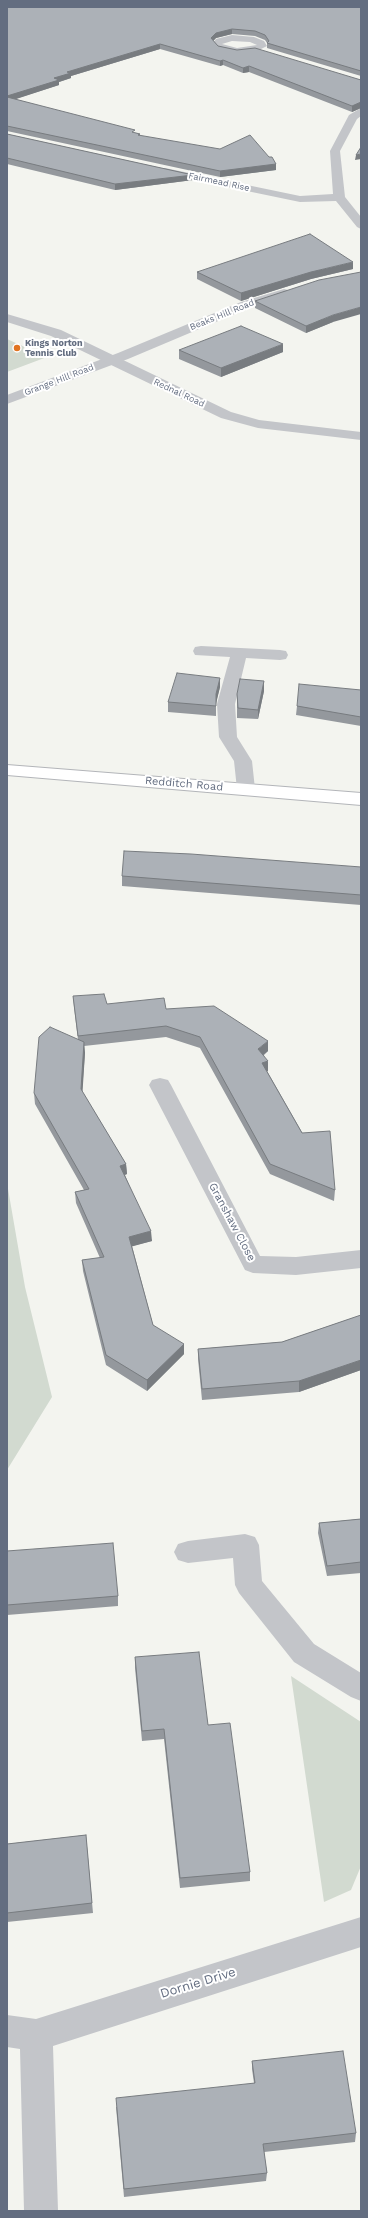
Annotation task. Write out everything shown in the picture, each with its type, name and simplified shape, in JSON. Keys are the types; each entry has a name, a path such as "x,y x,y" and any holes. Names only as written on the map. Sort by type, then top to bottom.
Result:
{"highway":[{"name":"Redditch Road","path":"7,770 361,799"}],"street":[{"path":"255,49 268,53"},
{"path":"361,111 353,117 335,151 339,198 361,225"},
{"name":"Fairmead Rise","path":"155,168 300,200 339,198"},
{"name":"Beaks Hill Road","path":"110,360 245,305 294,290"},
{"name":"Rednal Road","path":"7,318 56,333 226,415 258,424 361,436"},
{"name":"Grange Hill Road","path":"7,400 110,360"},
{"path":"201,651 280,655"},
{"path":"239,654 226,704 228,737 243,761 246,789"},
{"name":"Granshaw Close","path":"160,1085 253,1264 296,1266 361,1259"},
{"path":"188,1552 245,1545 249,1585 299,1647 304,1653 361,1688"},
{"name":"Dornie Drive","path":"41,2211 21,2033 361,1932"}],"shaded area":[{"name":"Kings Norton Tennis Club","path":"7,339 47,357 7,372"},
{"path":"7,1183 25,1287 52,1397 7,1470"},
{"path":"291,1676 361,1722 361,1866 351,1890 324,1902"}],"building":[{"path":"7,7 361,7 361,71 267,43 269,41 265,35 255,31 232,29 216,33 211,38 218,46 237,50 255,48 361,80 361,102 352,106 249,66 243,68 223,60 220,61 160,44 67,72 71,73 54,78 59,80 7,96"},
{"path":"7,97 135,130 132,132 140,134 138,135 220,149 250,135 269,157 272,157 276,164 220,171 7,126"},
{"path":"7,134 193,175 115,184 7,158"},
{"path":"361,147 361,154 356,155"},
{"path":"310,234 353,262 311,272 241,293 197,272"},
{"path":"361,272 361,307 333,315 306,326 255,301 319,280"},
{"path":"241,326 283,344 221,368 179,350"},
{"path":"177,673 220,678 216,694 216,706 168,702"},
{"path":"240,679 264,681 258,710 238,708 237,694"},
{"path":"299,684 361,690 361,717 297,706"},
{"path":"124,851 191,854 361,867 361,895 122,876"},
{"path":"104,994 107,1004 164,998 166,1009 214,1006 268,1041 258,1049 268,1061 262,1063 302,1133 330,1131 335,1190 270,1164 200,1037 166,1026 78,1036 73,996"},
{"path":"50,1027 84,1042 81,1089 126,1164 120,1166 151,1231 129,1237 153,1325 184,1344 147,1380 106,1355 82,1260 104,1257 75,1192 89,1189 34,1093 39,1037"},
{"path":"361,1315 361,1360 299,1381 202,1389 198,1349 282,1342"},
{"path":"361,1519 361,1562 327,1566 319,1523"},
{"path":"113,1543 118,1596 7,1605 7,1551"},
{"path":"199,1652 208,1725 230,1723 250,1872 180,1878 164,1729 142,1731 135,1657"},
{"path":"86,1835 92,1903 7,1913 7,1844"},
{"path":"343,2051 356,2133 263,2144 267,2173 124,2189 116,2098 255,2083 252,2061"}],"place":[{"name":"Kings Norton Tennis Club","path":"17,348"}]}
